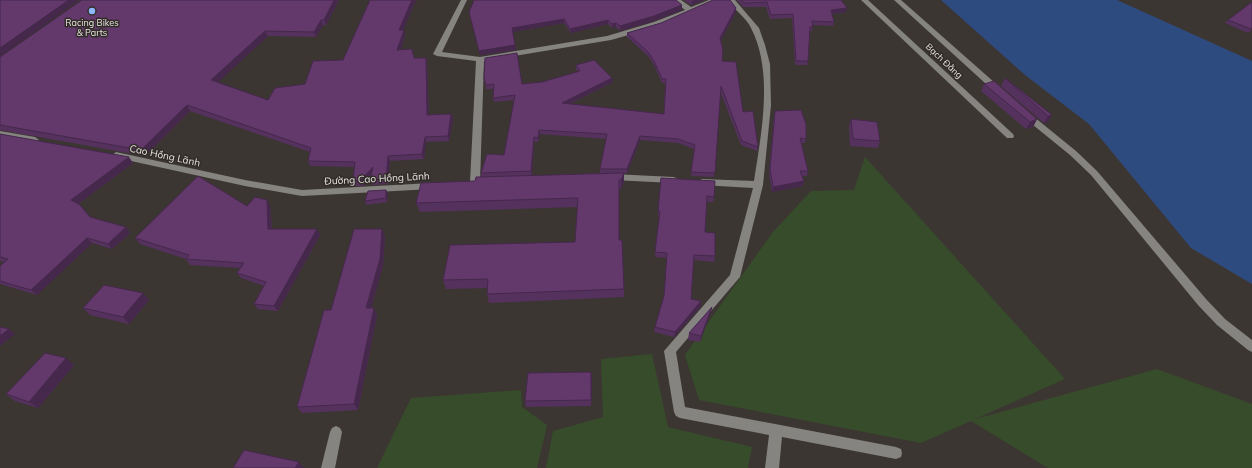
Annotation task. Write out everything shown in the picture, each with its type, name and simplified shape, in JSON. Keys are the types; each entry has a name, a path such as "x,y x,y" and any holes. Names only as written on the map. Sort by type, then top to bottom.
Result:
{"street":[{"path":"464,0 437,54 480,59 608,38 657,24 715,0"},
{"path":"676,0 690,10"},
{"path":"731,0 754,26 763,45 767,88 764,139 758,185 735,277 670,351 680,412 896,453"},
{"name":"Bạch Đằng","path":"864,0 1010,136"},
{"path":"897,0 1013,103 1082,161 1202,302 1221,322 1252,347"},
{"path":"475,182 480,59"},
{"path":"0,134 46,142"},
{"name":"Cao Hồng Lãnh","path":"107,154 245,184 302,193"},
{"path":"605,177 758,185"},
{"name":"Đường Cao Hồng Lãnh","path":"302,193 444,185"},
{"path":"772,468 776,430"},
{"path":"328,468 336,432"}],"green space":[{"path":"865,157 1065,379 975,419 1157,369 1252,404 1252,468 1048,468 971,421 921,443 699,400 685,355 773,232 811,191 854,190"},
{"path":"652,354 668,427 752,447 748,468 546,468 553,431 603,417 601,359"},
{"path":"521,390 522,407 547,425 537,468 377,468 411,398"}],"water":[{"path":"941,0 1117,0 1252,61 1252,284 1191,248 1089,124 1025,75"}],"building":[{"path":"0,0 69,0 0,48"},
{"path":"82,0 334,0 324,20 321,20 314,32 265,31 211,80 268,100 275,88 305,84 313,61 343,60 370,0 412,0 399,30 404,30 397,50 412,49 414,58 426,58 427,115 451,114 448,136 425,137 422,154 388,156 386,179 370,180 373,167 361,180 353,181 355,162 308,161 311,148 187,105 141,150 0,125 0,57"},
{"path":"474,0 676,0 682,5 654,16 620,26 616,23 612,24 608,20 570,29 564,19 512,28 515,45 479,51 469,12"},
{"path":"713,0 730,0 736,8 720,38 723,50 722,61 736,62 743,112 753,111 758,147 742,141 721,86 715,173 691,172 695,145 678,139 640,136 627,169 600,169 607,134 539,130 538,138 534,137 531,171 481,173 487,154 504,155 515,95 493,98 494,84 486,85 484,78 485,58 517,53 522,84 542,82 580,71 576,65 594,60 612,78 562,103 664,114 666,79 662,79 648,52 627,33 661,23"},
{"path":"741,0 841,0 847,8 831,10 834,22 812,21 813,27 810,27 808,61 796,61 793,14 771,15 767,2 744,3"},
{"path":"1252,2 1251,29 1228,20"},
{"path":"1005,78 1052,115 1048,116"},
{"path":"994,81 1037,119 1030,122 984,84"},
{"path":"801,110 806,124 806,139 800,138 808,171 800,171 804,181 773,187 770,169 775,111"},
{"path":"851,119 877,122 880,141 853,139"},
{"path":"0,134 129,157 71,200 80,205 90,217 126,227 108,244 87,238 31,290 0,281 0,266 8,259 0,257"},
{"path":"624,173 621,180 619,180 619,240 622,240 624,289 487,294 488,279 443,280 450,245 575,242 578,198 416,203 421,183 475,181 476,177"},
{"path":"198,176 247,206 255,197 267,200 268,229 317,229 274,306 254,304 266,282 237,273 244,263 186,259 189,255 135,238"},
{"path":"661,178 715,181 714,197 707,196 705,232 715,233 715,256 694,255 691,299 701,301 675,332 655,327 664,296 667,253 655,252 660,211 658,211"},
{"path":"386,190 386,198 365,201 368,191"},
{"path":"354,229 382,229 380,259 366,308 374,308 354,404 297,407 324,310 331,310"},
{"path":"104,285 143,293 123,317 83,308"},
{"path":"712,307 701,336 689,333"},
{"path":"0,327 9,329 0,336"},
{"path":"45,353 66,358 29,402 6,394"},
{"path":"591,372 591,400 525,401 528,373"},
{"path":"244,450 299,462 295,468 233,468"}],"place":[{"name":"Racing Bikes & Parts","path":"92,11"}]}
